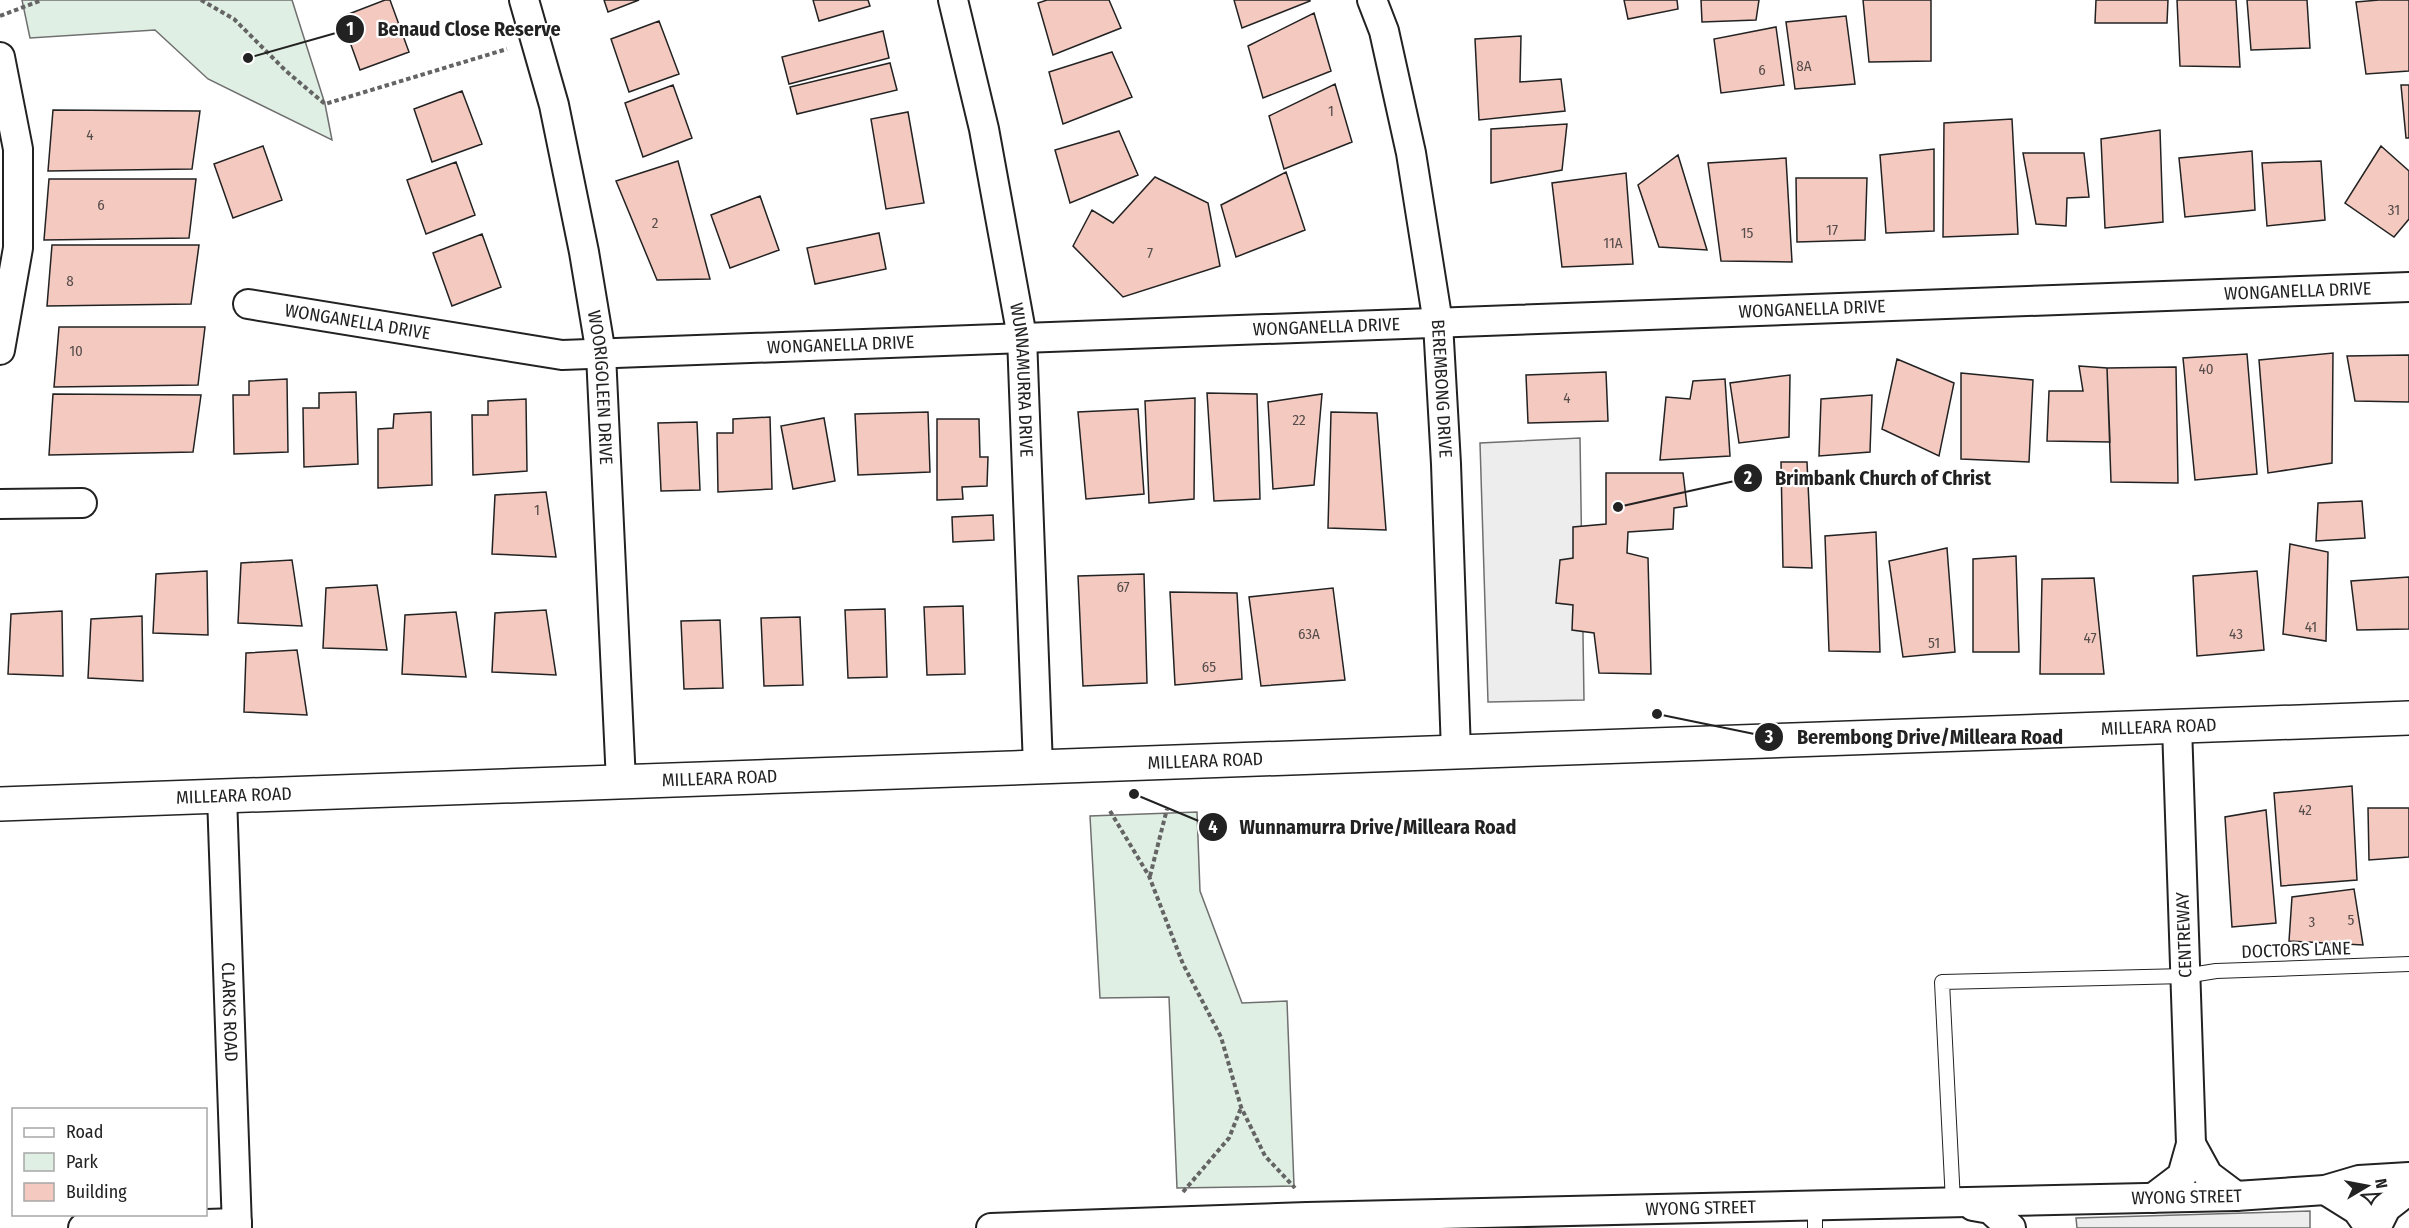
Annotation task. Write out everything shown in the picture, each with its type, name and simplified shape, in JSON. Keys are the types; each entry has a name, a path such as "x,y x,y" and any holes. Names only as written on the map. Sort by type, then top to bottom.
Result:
{"main road":[{"name":"MILLEARA ROAD","path":"0,804 2409,718"}],"street":[{"name":"WOORIGOLEEN DRIVE","path":"524,0 554,105 584,252 601,354 621,782"},
{"name":"WUNNAMURRA DRIVE","path":"953,0 984,129 1022,337 1038,767"},
{"name":"BEREMBONG DRIVE","path":"1372,0 1384,31 1411,153 1438,323 1446,464 1456,752"},
{"name":"BEREMBONG DRIVE","path":"1384,0 1384,31"},
{"path":"0,57 18,149 18,248 0,350"},
{"name":"WONGANELLA DRIVE","path":"248,304 562,355 2409,287"},
{"path":"0,504 82,503"},
{"name":"CENTREWAY","path":"2153,1198 2182,1176 2191,1144 2177,726"},
{"name":"CLARKS ROAD","path":"222,796 237,1225"},
{"name":"CENTREWAY","path":"2191,1144 2208,1175 2236,1196"},
{"name":"WYONG STREET","path":"991,1228 1319,1217 1815,1218 1953,1202 2236,1196 2325,1190 2359,1180 2409,1177"},
{"path":"2325,1190 2357,1210 2370,1228"},
{"path":"2376,1228 2386,1208 2409,1190"},
{"path":"2027,1228 2060,1201"},
{"path":"1953,1202 1990,1209 2011,1228"},
{"path":"83,1228 237,1225"}],"lane":[{"name":"DOCTORS LANE","path":"1953,1202 1942,982 2185,976 2216,971 2409,964"}],"path":[{"path":"0,16 42,0"},
{"path":"201,0 234,19 286,71 325,104 501,51"},
{"path":"1149,876 1167,809"},
{"path":"1110,811 1149,876 1183,964 1221,1037 1241,1107 1265,1156 1295,1188"},
{"path":"1183,1192 1229,1138 1241,1107"}],"green space":[{"path":"22,0 292,0 325,104 332,140 208,79 155,30 30,38"},
{"path":"1197,812 1200,891 1242,1003 1287,1001 1294,1186 1177,1188 1169,997 1100,998 1090,816"}],"shaded area":[{"path":"1580,438 1584,700 1488,702 1480,443"},
{"path":"2310,1211 2310,1228 2077,1228 2076,1218"}],"building":[{"path":"390,0 409,52 360,70 341,17"},
{"path":"604,0 639,0 608,12"},
{"path":"813,0 868,0 870,6 819,21"},
{"path":"1047,0 1109,0 1121,28 1053,55 1038,3"},
{"path":"1234,0 1310,0 1310,1 1242,28"},
{"path":"1624,0 1677,0 1678,9 1628,19"},
{"path":"1701,0 1759,0 1756,20 1702,22"},
{"path":"1863,0 1931,0 1931,61 1869,62"},
{"path":"2096,0 2168,0 2167,23 2095,23"},
{"path":"2177,0 2236,0 2240,67 2180,66"},
{"path":"2247,0 2307,0 2310,48 2251,50"},
{"path":"2409,0 2409,71 2366,74 2356,2"},
{"path":"1314,13 1331,71 1263,98 1248,46"},
{"path":"1846,16 1855,84 1795,89 1786,22"},
{"path":"659,21 679,74 629,92 611,39"},
{"path":"1776,27 1784,85 1721,93 1714,39"},
{"path":"883,31 889,58 789,84 782,57"},
{"path":"1521,36 1520,82 1561,79 1565,111 1479,120 1475,39"},
{"path":"1112,52 1132,97 1063,124 1049,72"},
{"path":"890,63 897,90 797,114 790,87"},
{"path":"1335,84 1352,142 1284,169 1269,116"},
{"path":"673,85 692,138 643,157 625,103"},
{"path":"2401,85 2409,85 2409,138 2406,138"},
{"path":"462,91 482,144 432,162 414,109"},
{"path":"53,110 200,111 192,169 48,171"},
{"path":"908,112 924,203 886,209 871,119"},
{"path":"2012,119 2018,234 1943,237 1944,123"},
{"path":"1567,124 1562,170 1491,183 1491,129"},
{"path":"2160,130 2163,222 2105,228 2101,139"},
{"path":"1119,131 1138,175 1070,203 1055,150"},
{"path":"263,146 282,200 233,218 214,164"},
{"path":"2381,146 2409,171 2409,219 2394,237 2345,203"},
{"path":"1934,149 1934,231 1886,233 1880,155"},
{"path":"2252,151 2255,210 2185,217 2179,158"},
{"path":"2023,153 2084,153 2089,197 2067,198 2066,226 2036,224"},
{"path":"1678,155 1707,250 1659,247 1638,185"},
{"path":"1786,158 1792,262 1721,261 1708,163"},
{"path":"678,161 710,279 657,280 616,181"},
{"path":"2321,161 2325,220 2267,226 2262,163"},
{"path":"456,162 475,215 426,234 407,180"},
{"path":"1286,172 1305,230 1236,257 1221,205"},
{"path":"1626,173 1633,264 1562,267 1552,183"},
{"path":"1155,177 1208,203 1220,266 1123,297 1073,246 1092,210 1113,223"},
{"path":"1796,178 1867,178 1865,240 1797,242"},
{"path":"49,179 196,179 189,238 44,240"},
{"path":"760,196 779,250 730,268 711,215"},
{"path":"879,233 886,269 815,284 807,248"},
{"path":"482,234 501,287 452,306 433,253"},
{"path":"52,245 199,245 191,304 47,306"},
{"path":"59,327 205,327 198,385 54,387"},
{"path":"2333,353 2332,463 2268,473 2259,360"},
{"path":"2247,354 2257,474 2195,480 2183,358"},
{"path":"2409,355 2409,402 2355,401 2347,356"},
{"path":"1897,359 1954,383 1939,456 1882,429"},
{"path":"2079,366 2107,368 2110,442 2047,441 2049,391 2083,391"},
{"path":"2176,367 2178,483 2111,482 2107,368"},
{"path":"1606,372 1608,421 1528,423 1526,375"},
{"path":"1961,373 2033,380 2029,462 1961,459"},
{"path":"1790,375 1789,437 1739,443 1730,383"},
{"path":"287,379 288,452 234,454 233,395 249,395 249,381"},
{"path":"1725,379 1730,456 1660,460 1666,397 1690,399 1693,381"},
{"path":"356,392 358,464 304,467 303,408 319,408 319,393"},
{"path":"1207,393 1257,394 1260,499 1214,501"},
{"path":"53,394 201,395 193,452 49,455"},
{"path":"1322,394 1314,485 1273,489 1268,402"},
{"path":"1872,395 1870,452 1819,456 1821,399"},
{"path":"1195,398 1194,499 1149,503 1145,401"},
{"path":"526,399 527,471 473,475 472,415 488,415 488,401"},
{"path":"1138,409 1144,494 1086,499 1078,412"},
{"path":"431,412 432,485 378,488 378,429 393,428 394,414"},
{"path":"928,412 930,472 858,475 855,414"},
{"path":"1331,412 1377,413 1386,530 1328,528"},
{"path":"770,417 772,489 718,492 717,433 733,433 733,419"},
{"path":"824,418 835,481 793,489 781,426"},
{"path":"937,419 979,419 980,457 988,457 987,486 962,487 963,499 937,500"},
{"path":"697,422 700,490 661,491 658,423"},
{"path":"1781,462 1807,462 1812,568 1783,567"},
{"path":"1606,473 1683,473 1687,506 1674,508 1673,529 1628,532 1627,553 1648,558 1651,674 1599,673 1594,633 1572,630 1573,605 1556,603 1560,560 1573,558 1573,527 1606,524"},
{"path":"546,492 556,557 492,554 495,495"},
{"path":"2362,501 2365,538 2316,541 2318,503"},
{"path":"993,515 994,540 953,542 952,517"},
{"path":"1876,532 1880,652 1829,651 1825,536"},
{"path":"2290,544 2328,552 2326,641 2283,634"},
{"path":"1947,548 1955,652 1903,657 1889,561"},
{"path":"2016,556 2019,652 1973,652 1973,559"},
{"path":"292,560 302,626 238,623 241,563"},
{"path":"207,571 208,635 153,633 156,574"},
{"path":"2257,571 2264,650 2197,656 2193,576"},
{"path":"1144,574 1147,683 1083,686 1078,576"},
{"path":"2409,577 2409,629 2357,630 2351,581"},
{"path":"2094,578 2104,674 2040,674 2042,579"},
{"path":"377,585 387,650 323,648 326,588"},
{"path":"1333,588 1345,680 1261,686 1249,597"},
{"path":"1170,592 1237,593 1242,679 1175,685"},
{"path":"963,606 965,674 927,675 924,607"},
{"path":"885,609 887,677 848,678 845,610"},
{"path":"546,610 556,675 492,672 495,613"},
{"path":"62,611 63,676 8,674 11,614"},
{"path":"456,612 466,677 402,674 405,615"},
{"path":"142,616 143,681 88,678 91,619"},
{"path":"800,617 803,685 764,686 761,618"},
{"path":"720,620 723,688 684,689 681,621"},
{"path":"297,650 307,715 244,712 246,653"},
{"path":"2352,786 2357,880 2281,886 2274,793"},
{"path":"2368,808 2409,808 2409,857 2369,860"},
{"path":"2266,810 2276,923 2232,927 2225,817"},
{"path":"2354,889 2363,945 2289,941 2292,897"}],"place":[{"name":"Benaud Close Reserve","path":"248,58"},
{"name":"Brimbank Church of Christ","path":"1618,507"},
{"name":"Berembong Drive/Milleara Road","path":"1657,714"},
{"name":"Wunnamurra Drive/Milleara Road","path":"1134,794"}]}
